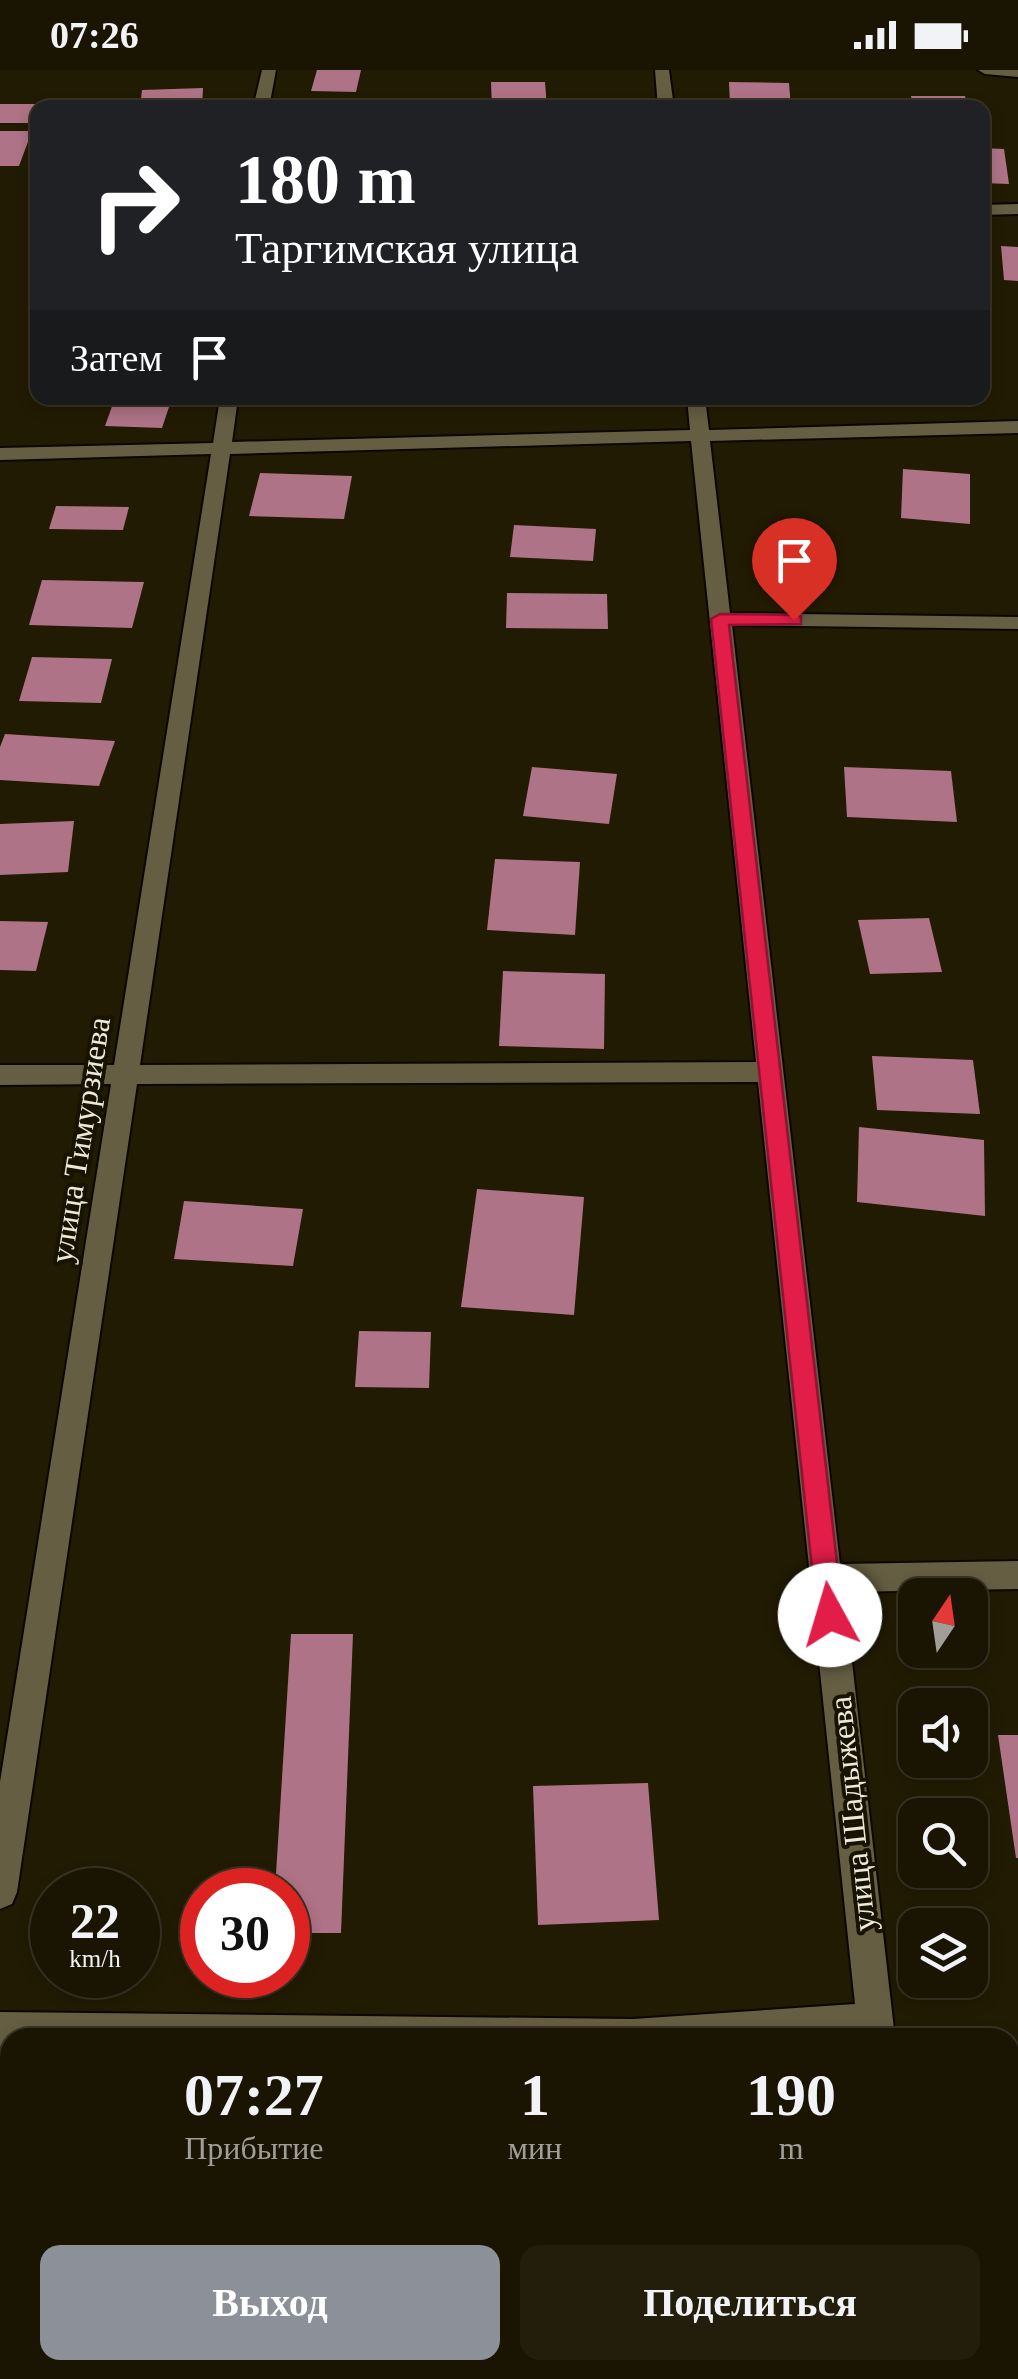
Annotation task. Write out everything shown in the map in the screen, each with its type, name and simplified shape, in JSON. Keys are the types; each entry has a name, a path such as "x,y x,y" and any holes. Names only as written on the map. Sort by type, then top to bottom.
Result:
{"street":[{"path":"263,100 269,70"},
{"path":"662,70 665,100"},
{"path":"985,70 1018,73"},
{"path":"990,210 1018,210"},
{"name":"улица Тимурзиева","path":"0,1892 228,405"},
{"name":"улица Шадыжева","path":"697,405 876,2028"},
{"path":"0,454 1018,427"},
{"path":"720,619 1018,622"},
{"path":"0,1076 770,1072"},
{"path":"826,1578 1018,1575"}],"building":[{"path":"317,70 361,70 356,92 311,91"},
{"path":"491,82 545,82 546,100 492,100"},
{"path":"729,82 789,83 790,100 730,100"},
{"path":"203,88 202,100 141,100 142,90"},
{"path":"911,96 965,96 966,100 912,100"},
{"path":"0,104 30,104 30,123 0,123"},
{"path":"0,131 30,131 19,166 0,166"},
{"path":"990,148 1004,149 1009,184 990,183"},
{"path":"1001,246 1018,247 1018,281 1004,280"},
{"path":"112,405 170,405 162,428 105,426"},
{"path":"903,469 970,474 970,524 901,518"},
{"path":"260,473 352,476 344,519 249,516"},
{"path":"56,506 129,507 123,530 49,529"},
{"path":"514,525 596,529 593,561 510,557"},
{"path":"42,580 144,582 132,628 29,625"},
{"path":"507,593 607,594 608,629 506,628"},
{"path":"32,657 112,659 101,703 19,701"},
{"path":"5,734 115,741 99,786 0,780 0,747"},
{"path":"532,767 617,774 609,824 523,816"},
{"path":"844,767 951,771 957,822 847,817"},
{"path":"74,821 68,872 0,875 0,824"},
{"path":"495,859 580,862 575,935 487,930"},
{"path":"929,918 942,972 870,974 858,920"},
{"path":"0,921 48,922 36,971 0,970"},
{"path":"503,971 605,974 604,1049 499,1046"},
{"path":"872,1056 973,1060 980,1114 877,1110"},
{"path":"859,1127 984,1140 985,1216 857,1202"},
{"path":"477,1189 584,1197 574,1315 461,1307"},
{"path":"184,1201 303,1209 293,1266 174,1259"},
{"path":"359,1331 431,1332 429,1388 355,1387"},
{"path":"291,1634 353,1634 341,1933 310,1933 310,1868 276,1868"},
{"path":"998,1735 1018,1735 1018,1858 1016,1858"},
{"path":"648,1783 659,1920 538,1925 533,1786"}],"route":[{"path":"794,620 720,619 830,1615"}]}
